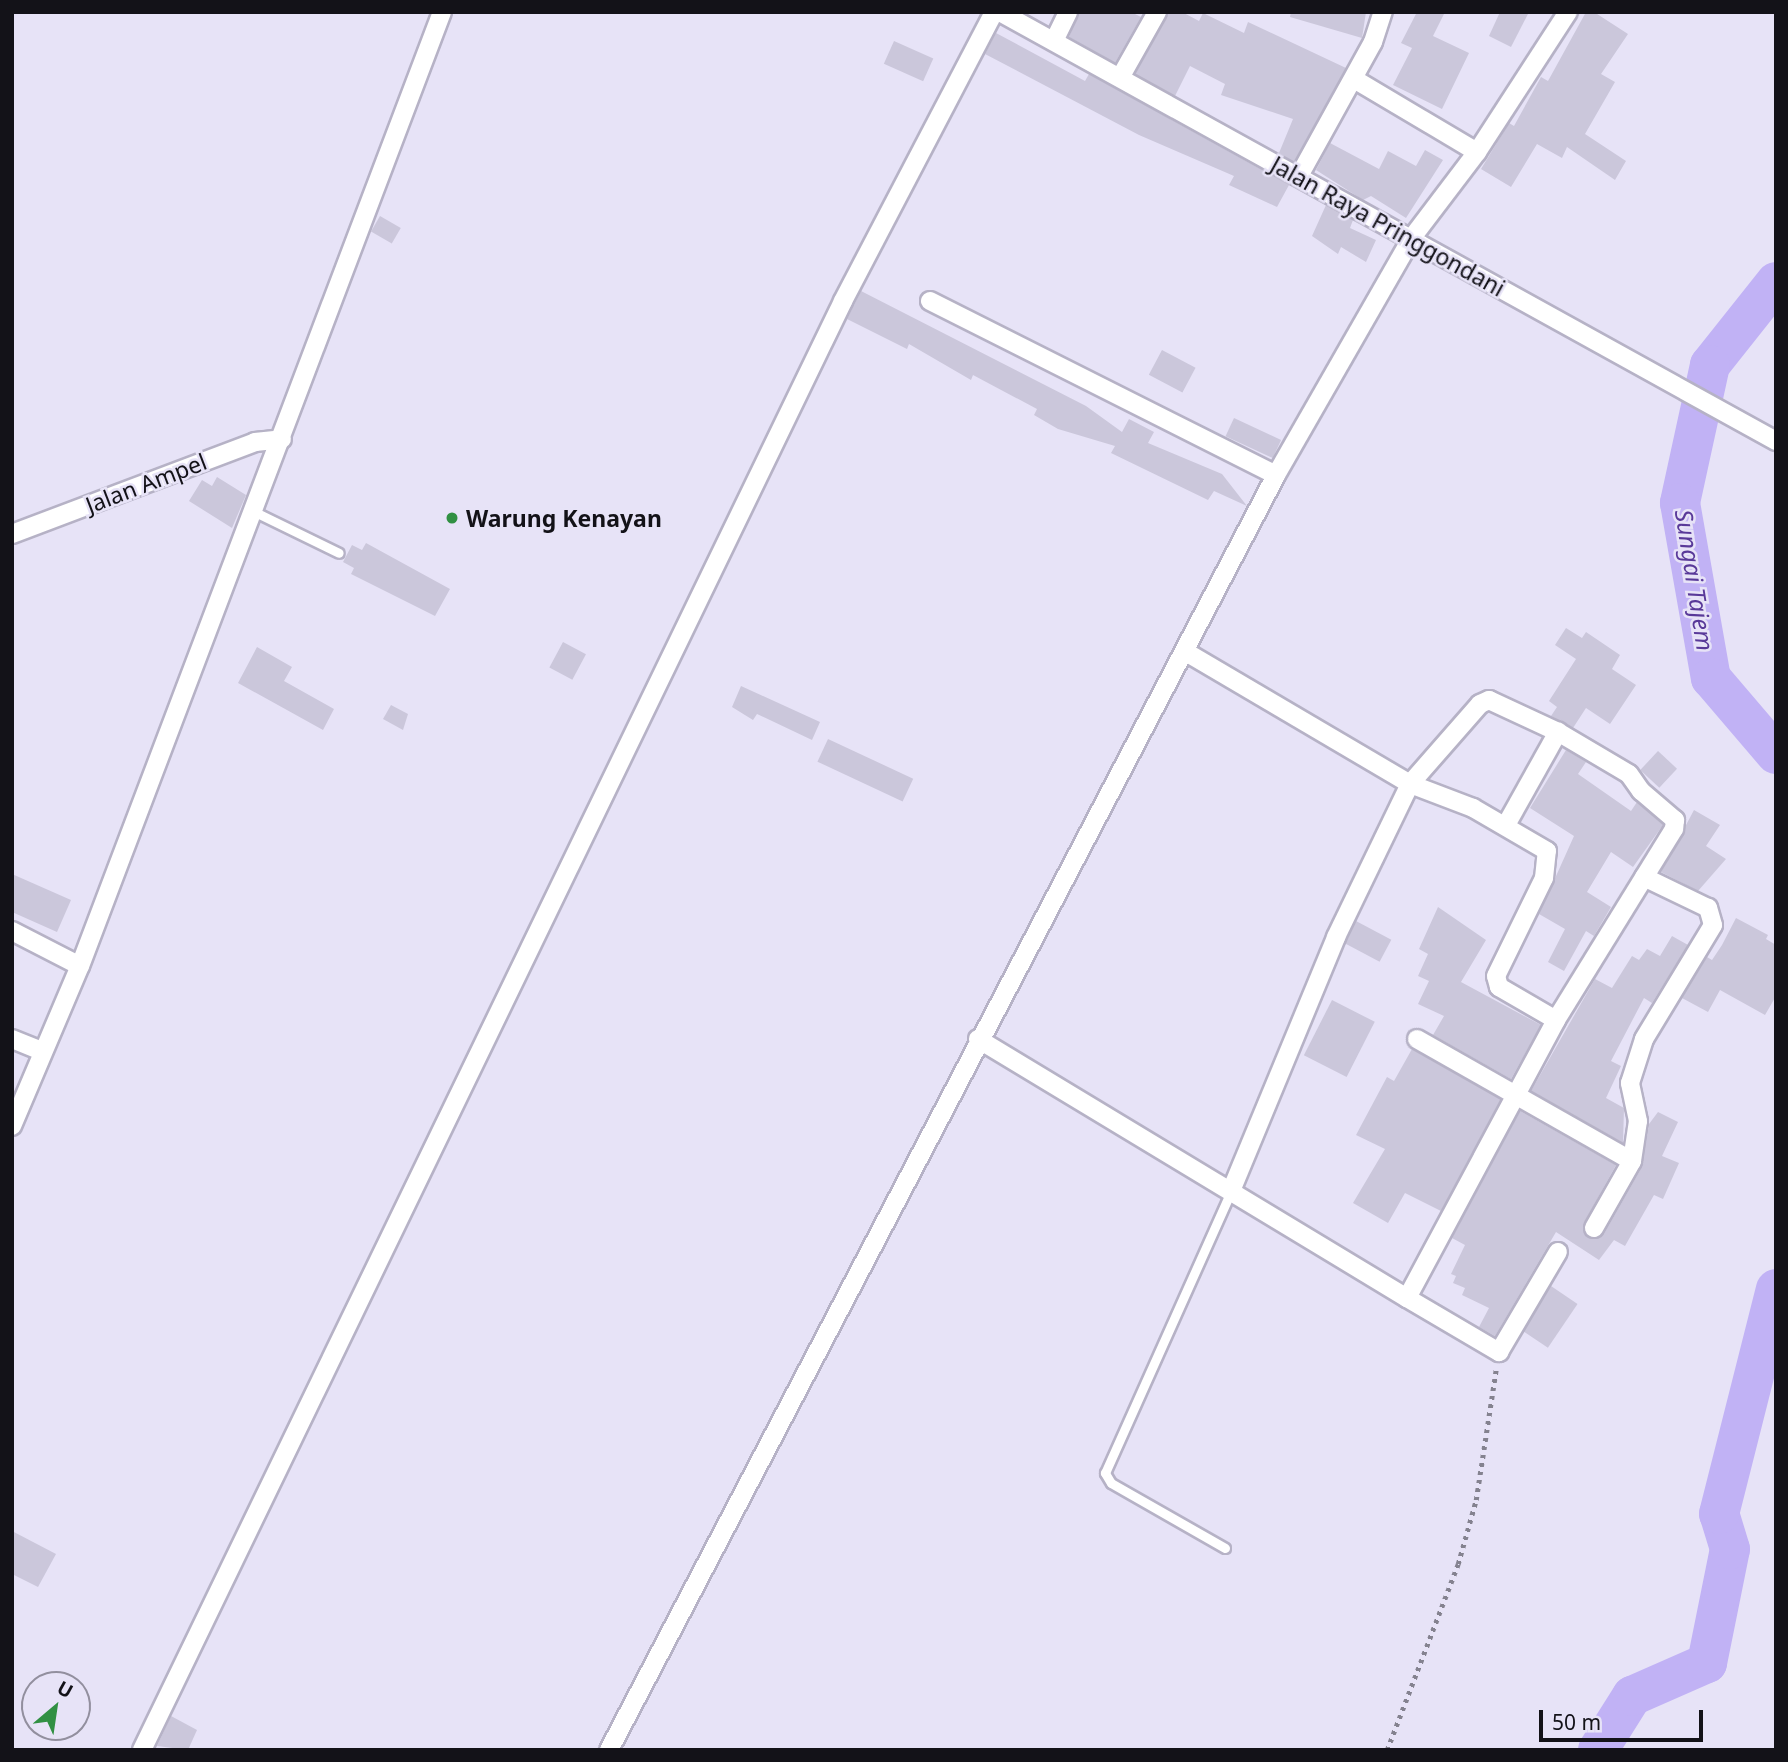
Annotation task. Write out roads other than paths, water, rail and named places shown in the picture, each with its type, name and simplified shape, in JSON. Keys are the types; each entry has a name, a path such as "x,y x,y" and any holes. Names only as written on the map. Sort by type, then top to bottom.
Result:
{"street":[{"path":"12,1126 41,1051 80,966 255,512 442,12"},
{"path":"142,1750 854,279 994,12"},
{"name":"Jalan Raya Pringgondani","path":"1000,12 1121,76 1776,441"},
{"path":"1054,41 1068,12"},
{"path":"1121,76 1157,12"},
{"path":"1299,176 1354,79 1382,12"},
{"path":"609,1750 978,1039 1186,652 1276,475 1411,239 1477,152 1568,12"},
{"path":"1354,79 1477,152"},
{"path":"930,301 1276,475"},
{"name":"Jalan Ampel","path":"12,534 255,442 282,439"},
{"path":"1186,652 1410,785 1506,825 1539,842 1547,851 1549,863 1497,973 1497,983 1556,1020"},
{"path":"1231,1191 1336,937 1410,785 1480,704 1489,700 1558,732 1629,774 1641,791 1673,815 1674,829 1556,1020 1407,1298"},
{"path":"1506,825 1558,732"},
{"path":"1594,1228 1632,1161 1638,1130 1630,1083 1634,1063 1644,1038 1713,925 1712,914 1704,905 1644,877"},
{"path":"12,931 80,966"},
{"path":"12,1039 41,1051"},
{"path":"978,1039 1499,1352 1558,1252"},
{"path":"1417,1039 1632,1161"}],"lane":[{"path":"255,512 339,553"},
{"path":"1225,1548 1111,1483 1105,1473 1231,1191"}],"waterway":[{"name":"Sungai Tajem","path":"1776,282 1710,365 1680,503 1711,678 1776,754"},
{"path":"1598,1750 1632,1696 1707,1663 1730,1549 1719,1514 1776,1289"}],"place":[{"name":"Warung Kenayan","path":"452,518"}]}
